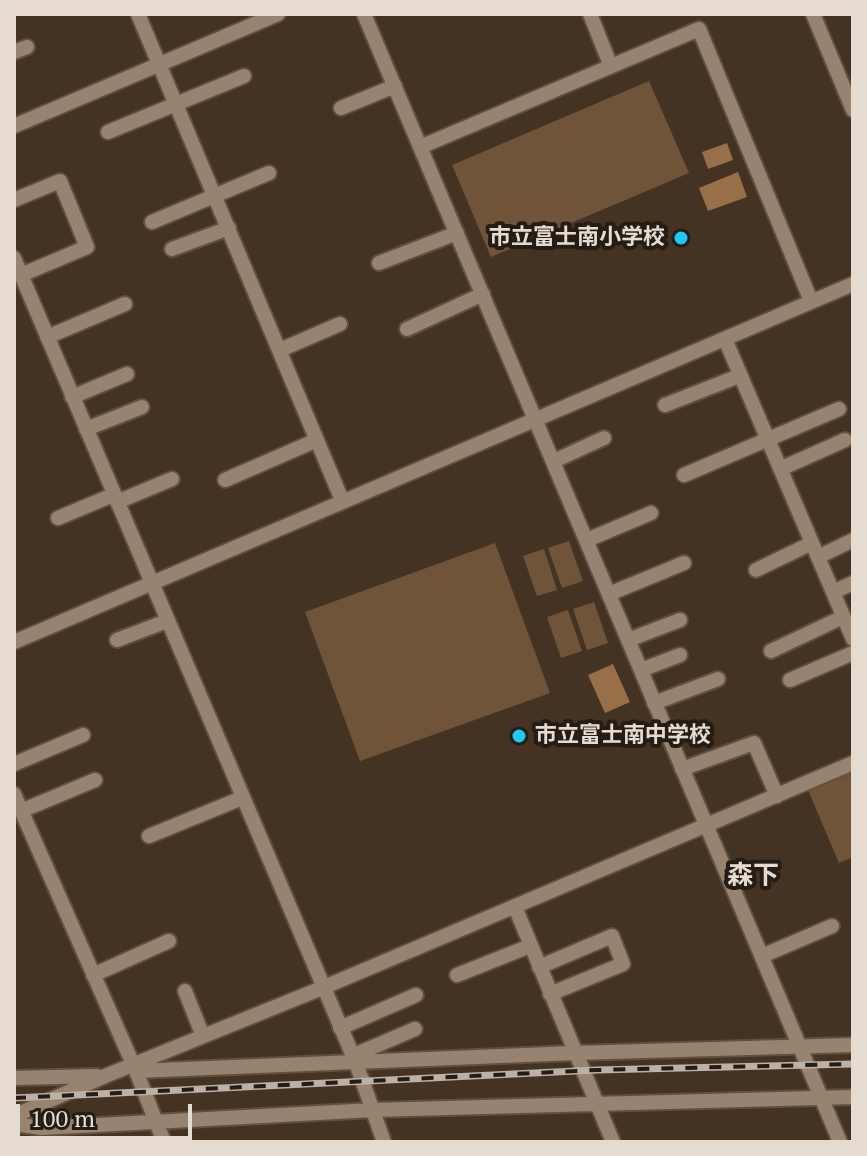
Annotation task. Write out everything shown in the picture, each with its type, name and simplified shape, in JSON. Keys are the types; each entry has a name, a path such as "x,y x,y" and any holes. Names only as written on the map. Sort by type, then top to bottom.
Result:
{"street":[{"path":"138,14 342,500"},
{"path":"14,126 278,14"},
{"path":"364,14 840,1142"},
{"path":"590,14 610,64"},
{"path":"813,14 853,110"},
{"path":"420,147 610,64 699,29 811,301"},
{"path":"108,132 244,76"},
{"path":"341,108 395,86"},
{"path":"152,222 269,173"},
{"path":"14,200 60,181 87,247 21,275"},
{"path":"172,249 229,228"},
{"path":"379,263 457,233"},
{"path":"14,258 354,1059 383,1142"},
{"path":"14,642 853,284"},
{"path":"407,329 483,294"},
{"path":"47,337 125,304"},
{"path":"280,350 340,324"},
{"path":"725,339 853,639"},
{"path":"72,397 127,374"},
{"path":"665,405 739,376"},
{"path":"86,429 142,407"},
{"path":"684,475 839,409"},
{"path":"554,461 604,438"},
{"path":"225,480 317,440"},
{"path":"780,469 845,440"},
{"path":"58,518 172,479"},
{"path":"587,540 651,513"},
{"path":"756,570 853,540"},
{"path":"609,594 684,563"},
{"path":"833,592 853,583"},
{"path":"771,651 843,617"},
{"path":"628,640 680,620"},
{"path":"117,640 167,621"},
{"path":"790,680 853,653"},
{"path":"641,670 680,655"},
{"path":"654,703 718,679"},
{"path":"14,764 83,735"},
{"path":"682,769 754,743 777,796"},
{"path":"14,1116 853,763"},
{"path":"20,820 95,780"},
{"path":"14,794 20,820 93,975 164,1142"},
{"path":"149,836 242,798"},
{"path":"515,907 613,1142"},
{"path":"762,956 832,926"},
{"path":"539,967 612,936 623,964 550,994"},
{"path":"93,975 169,941"},
{"path":"457,975 530,946"},
{"path":"185,991 203,1036"},
{"path":"340,1028 416,995"},
{"path":"354,1059 415,1029"},
{"path":"134,1068 853,1045"},
{"path":"14,1078 105,1076"},
{"path":"14,1124 45,1135 156,1122 373,1110 853,1097"}],"shaded area":[{"path":"649,81 689,173 491,257 452,165"},
{"path":"727,143 733,160 708,169 702,152"},
{"path":"738,172 747,197 708,211 699,188"},
{"path":"569,541 583,581 562,588 548,548"},
{"path":"495,543 550,693 360,761 305,612"},
{"path":"544,549 557,590 537,596 523,556"},
{"path":"594,602 608,643 587,650 573,609"},
{"path":"568,610 582,651 561,658 547,617"},
{"path":"613,664 630,702 605,713 588,675"},
{"path":"853,771 853,857 839,863 808,790"}],"railway":[{"path":"14,1098 597,1070 853,1064"}],"place":[{"name":"市立富士南小学校","path":"681,238"},
{"name":"市立富士南中学校","path":"519,736"}],"district":[{"name":"森下","path":"753,877"}]}
